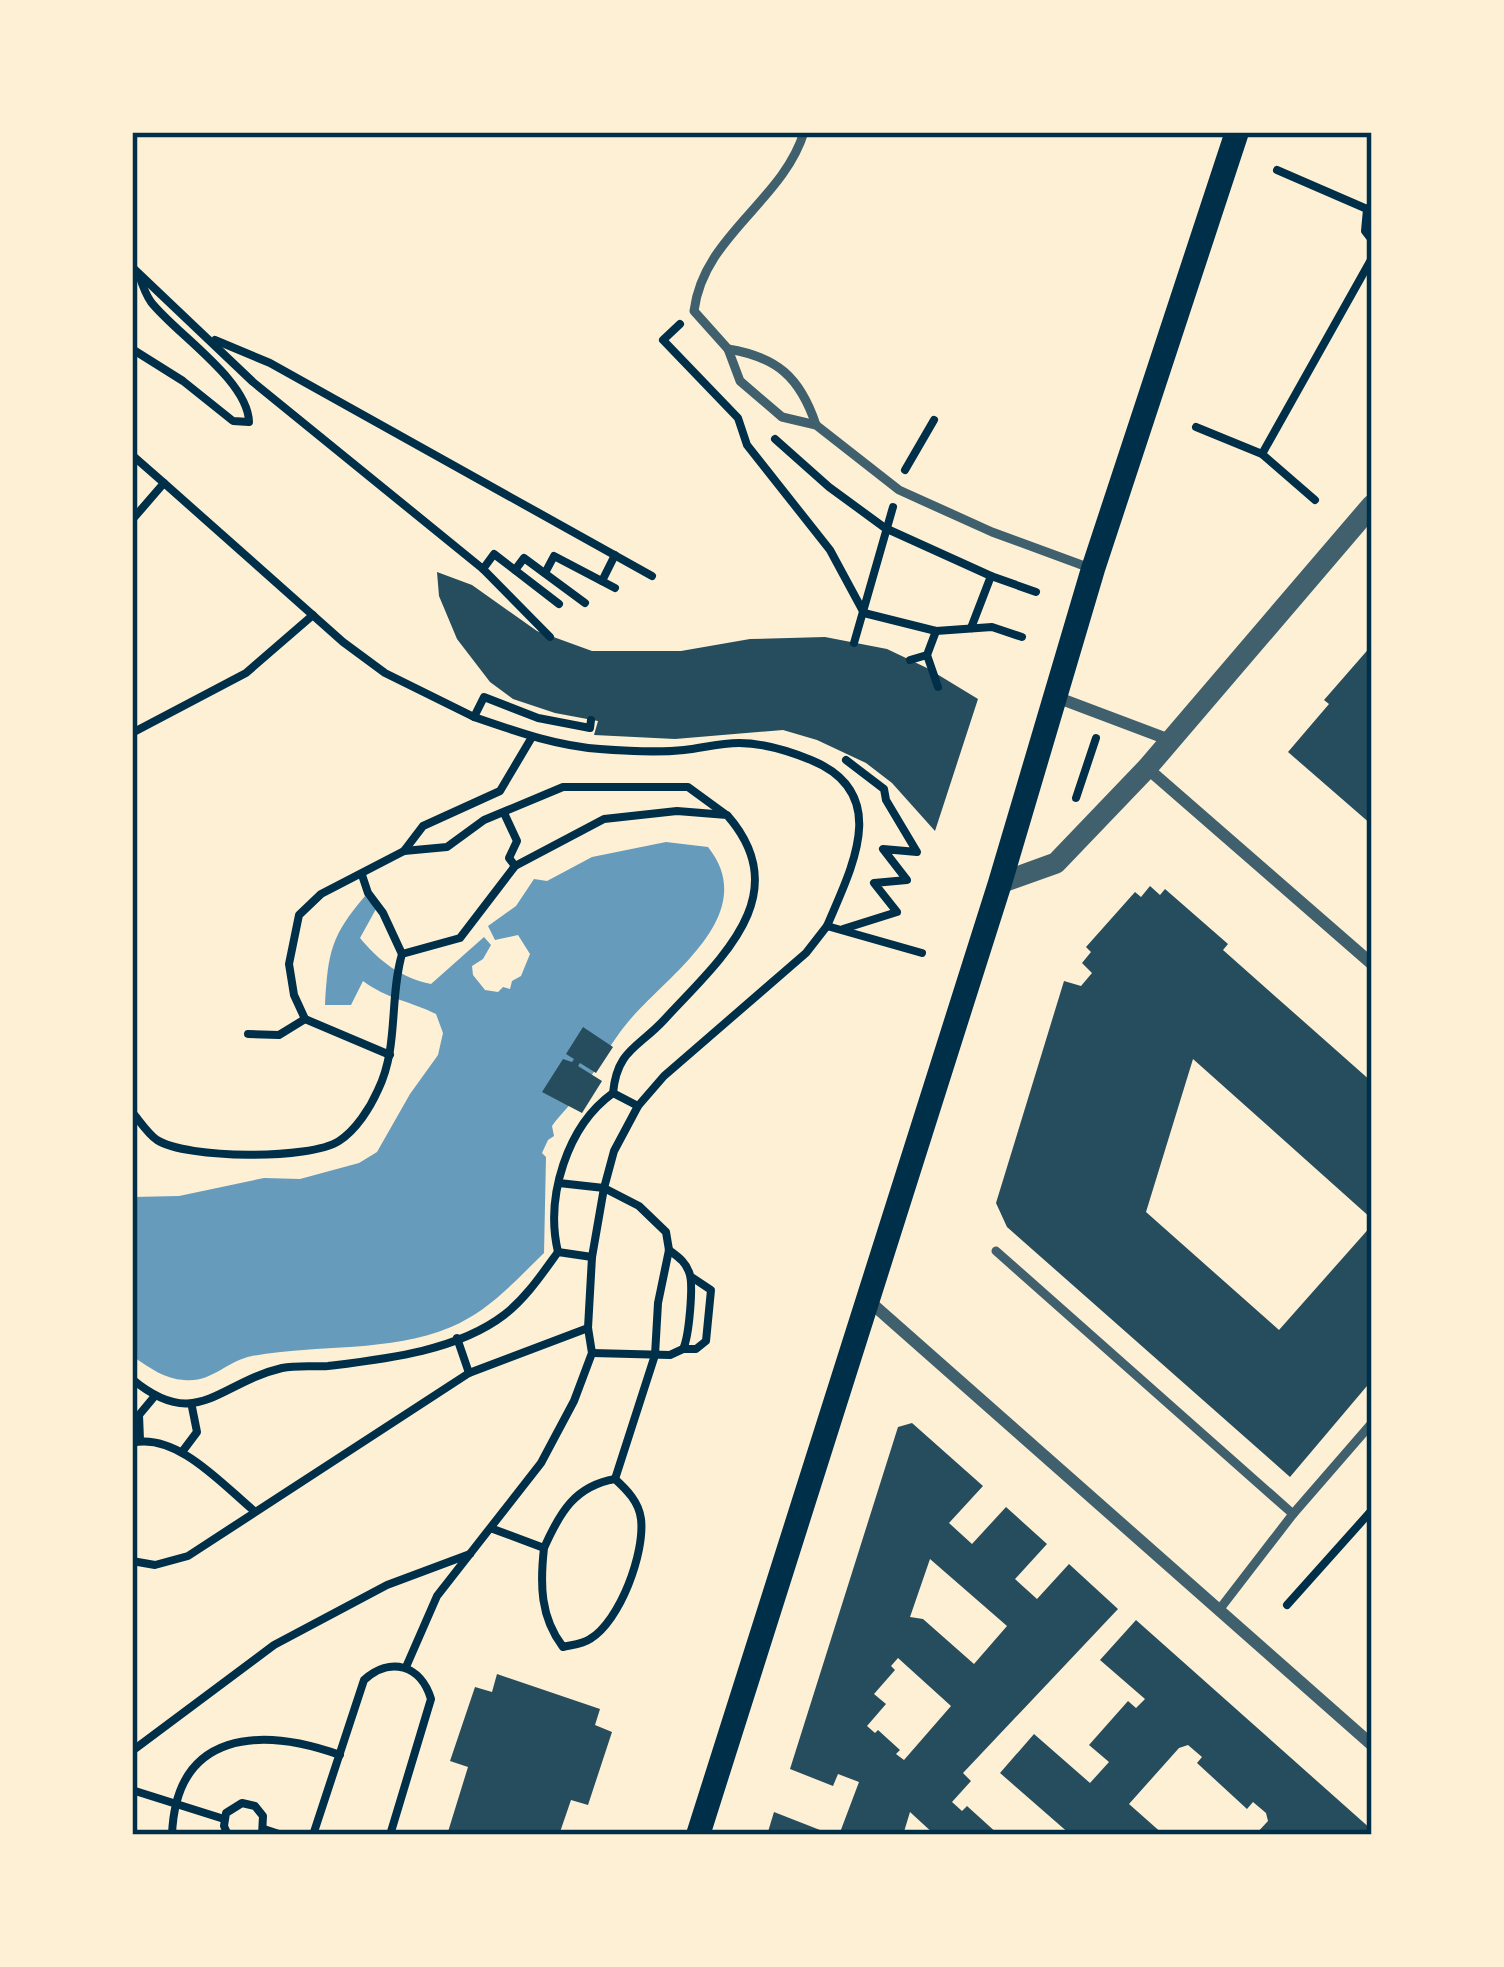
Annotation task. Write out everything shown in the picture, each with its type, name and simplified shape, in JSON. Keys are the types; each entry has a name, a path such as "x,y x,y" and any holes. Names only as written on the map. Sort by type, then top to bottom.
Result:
{"main road":[{"path":"698,1835 1000,883 1094,569 1237,132"}],"street":[{"path":"1000,883 1056,862 1147,768 1372,505"},
{"path":"1055,696 1171,740"},
{"path":"1147,768 1372,964"},
{"path":"868,1301 1372,1744"}],"lane":[{"path":"804,132 788,170 709,262 697,287 694,310 728,349 740,381 782,418 816,424 898,490 992,532 1094,569"},
{"path":"728,349 764,355 805,392 816,424"},
{"path":"996,1251 1293,1514"},
{"path":"1220,1610 1293,1514 1372,1423"}],"path":[{"path":"1277,170 1370,207 1365,231 1372,240"},
{"path":"1262,454 1372,259"},
{"path":"135,270 253,382 483,569 550,637"},
{"path":"132,349 183,380 233,422 249,422 249,409 202,349 151,302 135,270"},
{"path":"694,310 663,340 738,418 750,423"},
{"path":"208,337 270,363 652,576"},
{"path":"738,418 747,445 830,550 863,613 854,643"},
{"path":"1196,427 1262,454 1315,500"},
{"path":"763,428 830,488 885,528 1036,592"},
{"path":"132,454 313,616 385,673 474,717 532,737 597,749 657,751 745,737 837,772 854,793 860,830 855,860 827,926 806,953 664,1076 638,1106 614,1151 592,1257 588,1328 592,1353 574,1401 541,1463 437,1596 406,1666"},
{"path":"132,520 164,483"},
{"path":"483,569 494,554 559,604"},
{"path":"602,581 615,555"},
{"path":"545,573 554,556 615,588"},
{"path":"515,570 524,557 585,603"},
{"path":"971,628 991,576"},
{"path":"863,613 936,631 992,627 1022,637"},
{"path":"132,734 246,673 313,616"},
{"path":"936,631 927,655 938,687"},
{"path":"910,660 927,655"},
{"path":"474,717 484,697 538,718 590,728 591,720"},
{"path":"1070,818 1099,732"},
{"path":"404,851 423,826 500,791 532,737"},
{"path":"837,772 848,757 884,789 917,852 883,849 908,880 874,884 897,912 842,930"},
{"path":"132,1379 154,1397 192,1406 284,1368 393,1358 457,1338 503,1316 558,1252 560,1167 591,1109 613,1093 622,1057 662,1023 729,952 740,932 752,903 756,874 740,830 688,787 563,787 484,820 447,847 404,851 321,894 298,915 289,964 294,995 305,1019 390,1055"},
{"path":"402,954 460,938 515,866 604,819 689,811 727,815"},
{"path":"505,813 517,841 509,858 515,866"},
{"path":"132,1112 157,1140 199,1152 253,1156 336,1143 360,1120 379,1089 390,1055 402,954 362,874"},
{"path":"827,926 922,953"},
{"path":"248,1034 279,1035 305,1019"},
{"path":"613,1093 638,1106"},
{"path":"559,1183 604,1188 654,1217 666,1232 669,1250 658,1303 655,1355 615,1479"},
{"path":"592,1353 655,1355 696,1349 706,1341 711,1290 692,1278 683,1261 669,1250"},
{"path":"558,1252 592,1257"},
{"path":"683,1349 689,1338 692,1278"},
{"path":"132,1561 155,1565 188,1556 469,1373 588,1328"},
{"path":"457,1338 469,1373"},
{"path":"154,1397 139,1415 136,1442 182,1452 254,1510"},
{"path":"182,1452 197,1432 192,1406"},
{"path":"615,1479 632,1495 641,1518 638,1545 619,1606 589,1641 563,1647 547,1626 544,1548 575,1495 593,1483 615,1479"},
{"path":"1287,1605 1372,1510"},
{"path":"493,1529 544,1548"},
{"path":"132,1751 274,1645 387,1585 471,1553"},
{"path":"313,1835 364,1680 392,1665 419,1674 430,1699 390,1835"},
{"path":"172,1835 176,1804 194,1769 232,1743 286,1738 340,1755"},
{"path":"132,1790 224,1819"},
{"path":"227,1835 224,1819 236,1804 249,1803 263,1816 263,1832 282,1835"}],"water":[{"path":"666,842 708,847 722,872 724,896 717,920 685,964 622,1030 552,1126 554,1136 542,1153 546,1157 544,1253 523,1274 465,1320 403,1341 252,1356 194,1380 164,1375 135,1358 132,1197 179,1196 264,1178 300,1179 359,1163 377,1152 438,1055 443,1033 436,1014 363,981 351,1005 325,1005 333,946 365,896 376,909 360,938 391,967 431,984 484,937 491,945 472,966 473,975 485,990 498,992 503,987 510,989 512,981 521,976 530,954 518,935 495,940 488,926 516,906 534,879 547,881 592,857"}],"building":[{"path":"437,572 472,585 537,631 592,651 681,651 750,639 825,637 887,649 927,668 978,699 935,831 892,783 866,763 817,740 783,730 675,739 594,735 598,721 513,699 490,682 457,639 439,596"},
{"path":"1372,645 1372,825 1288,752 1329,704 1324,700"},
{"path":"1150,886 1160,895 1165,889 1228,944 1223,950 1372,1082 1372,1219 1193,1059 1146,1212 1279,1330 1372,1225 1372,1380 1290,1477 1007,1227 996,1203 1064,981 1081,986 1092,973 1082,963 1091,952 1086,947 1135,892 1141,897"},
{"path":"583,1027 613,1047 596,1073 578,1066 602,1081 582,1113 542,1092 563,1059 574,1059 566,1054"},
{"path":"912,1423 983,1486 949,1523 972,1544 1006,1507 1047,1544 1015,1579 1037,1599 1069,1564 1118,1609 963,1773 971,1781 952,1802 962,1811 967,1806 999,1835 935,1835 910,1812 903,1835 839,1835 859,1782 838,1774 833,1786 790,1769 898,1427","holes":["930,1559 1007,1626 974,1664 923,1619 910,1617","898,1658 951,1706 904,1760 896,1754 900,1750 867,1726 886,1704 874,1694 895,1670 891,1666"]},
{"path":"1136,1620 1372,1830 1372,1835 1255,1835 1268,1821 1266,1813 1253,1802 1247,1809 1197,1763 1202,1757 1188,1745 1179,1748 1129,1804 1164,1835 1071,1835 1000,1773 1034,1734 1090,1783 1109,1762 1089,1745 1128,1701 1136,1708 1145,1699 1100,1660"},
{"path":"497,1674 600,1709 595,1725 612,1732 588,1805 571,1800 559,1835 447,1835 468,1767 450,1761 475,1687 492,1692"},
{"path":"774,1812 820,1830 818,1835 767,1835"}]}
